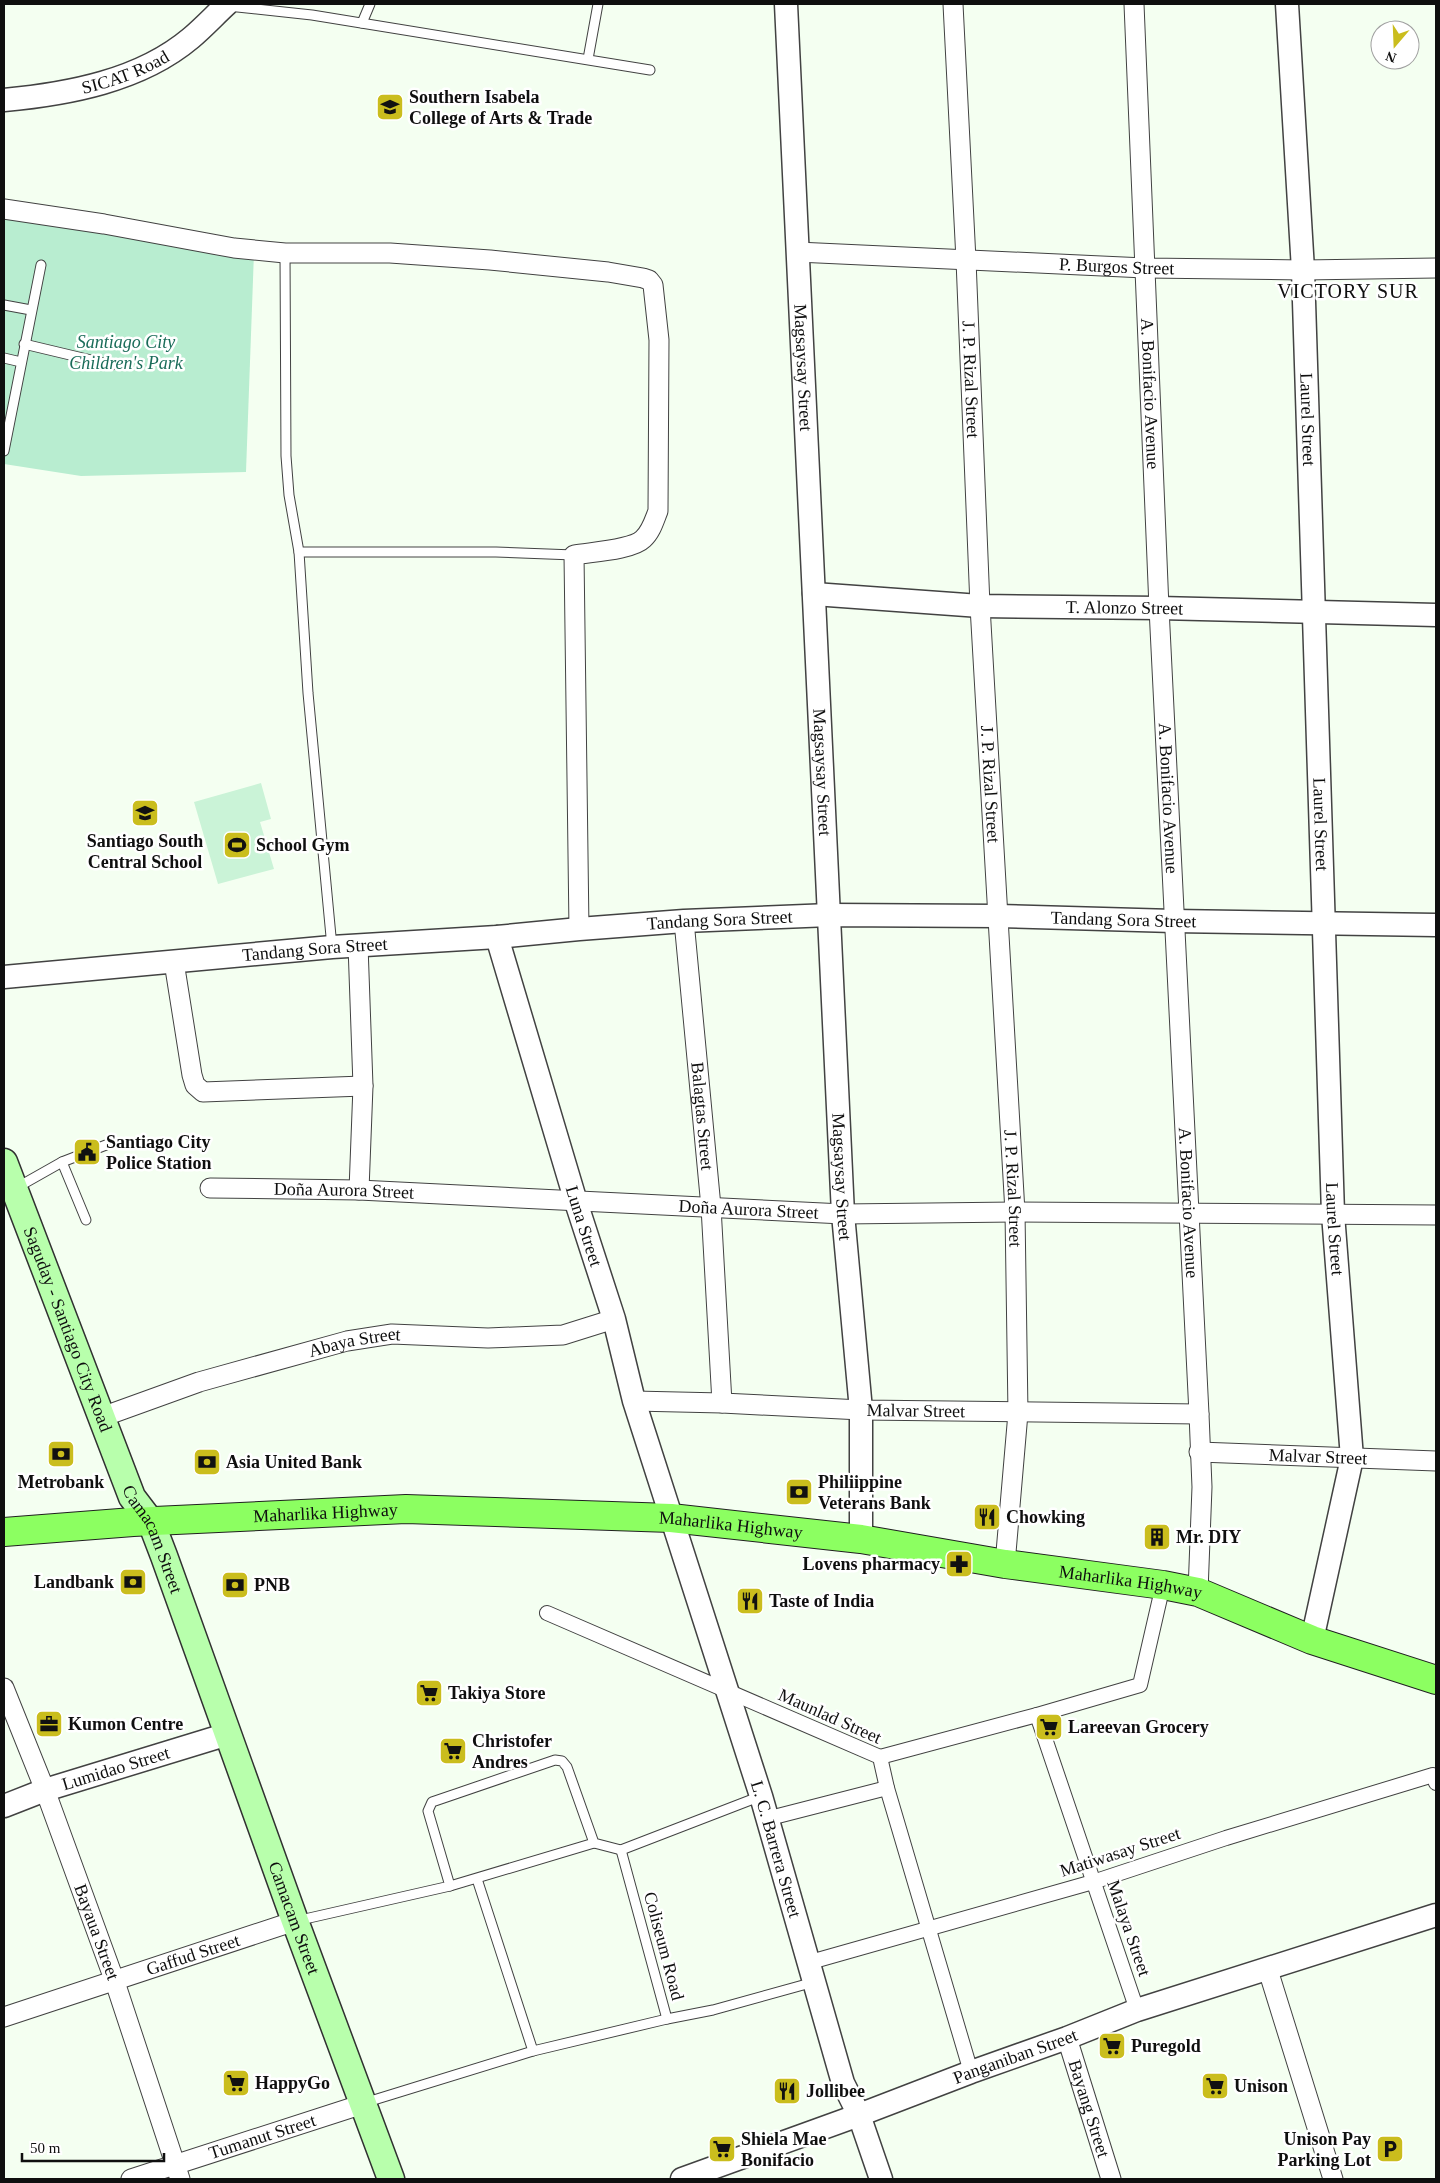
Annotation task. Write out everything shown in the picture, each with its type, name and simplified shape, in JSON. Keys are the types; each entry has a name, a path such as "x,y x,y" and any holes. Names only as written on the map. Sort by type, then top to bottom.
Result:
{"main road":[{"name":"Saguday - Santiago City Road","path":"4,1162 139,1514"},
{"name":"Maharlika Highway","path":"4,1532 139,1514 406,1509 670,1518 861,1540 1005,1564 1163,1585 1198,1592 1312,1640 1436,1680"},
{"name":"Camacam Street","path":"139,1514 222,1736 356,2106 391,2179"},
{"name":"Camacam Street","path":"356,2106 375,2179"}],"street":[{"name":"SICAT Road","path":"4,100 82,88 129,74 160,59 190,39 223,4"},
{"name":"Magsaysay Street","path":"786,4 843,1214 861,1410 861,1540"},
{"name":"J. P. Rizal Street","path":"953,4 966,260 980,606 1015,1212 1018,1413 1005,1564"},
{"name":"A. Bonifacio Avenue","path":"1134,4 1158,608 1173,921 1190,1214 1202,1487 1198,1592"},
{"name":"Laurel Street","path":"1287,4 1303,270 1333,1214 1352,1458 1312,1640"},
{"path":"4,209 104,224 234,248 286,253 390,253 490,260 608,272 649,280 653,285 659,340 658,511 652,528 642,540 630,545 574,555 579,928"},
{"name":"P. Burgos Street","path":"798,252 1145,268 1303,270 1436,268"},
{"name":"T. Alonzo Street","path":"814,594 980,606 1158,608 1436,615"},
{"name":"Tandang Sora Street","path":"4,977 332,947 497,937 579,928 684,921 830,915 998,916 1436,925"},
{"name":"Balagtas Street","path":"684,921 711,1207 722,1403"},
{"name":"Luna Street","path":"497,937 576,1202 614,1319 634,1401 670,1518"},
{"path":"358,945 363,1086 359,1190"},
{"path":"174,962 194,1085 203,1092 363,1086"},
{"name":"Doña Aurora Street","path":"210,1188 359,1190 843,1214 1015,1212 1436,1215"},
{"name":"Abaya Street","path":"102,1418 199,1382 347,1341 392,1334 488,1338 563,1335 614,1319"},
{"name":"Malvar Street","path":"634,1401 861,1410 1199,1414"},
{"name":"Malvar Street","path":"1199,1452 1436,1462"},
{"name":"L. C. Barrera Street","path":"670,1518 761,1796 842,2083 859,2116 881,2179"},
{"path":"880,1757 1140,1685 1163,1585"},
{"name":"Maunlad Street","path":"547,1613 880,1757 887,1788 971,2072"},
{"name":"Bayaua Street","path":"4,1688 45,1790 115,1982 177,2172"},
{"name":"Malaya Street","path":"1036,1715 1137,2010"},
{"name":"Lumidao Street","path":"4,1806 45,1790 222,1736"},
{"name":"Matiwasay Street","path":"811,1972 928,1928 1093,1882 1226,1838 1434,1775 1436,1783"},
{"path":"766,1819 887,1788"},
{"name":"Panganiban Street","path":"682,2179 859,2116 1137,2010 1268,1970 1436,1915"},
{"name":"Gaffud Street","path":"4,2017 115,1982 289,1923"},
{"path":"1268,1970 1333,2179"},
{"name":"Bayang Street","path":"1067,2038 1111,2179"},
{"name":"Tumanut Street","path":"131,2179 177,2172 356,2106"}],"lane":[{"path":"223,4 312,15 650,70"},
{"path":"362,23 370,4"},
{"path":"588,60 598,4"},
{"path":"286,253 286,456 289,496 299,552 308,694 332,947"},
{"path":"4,450 41,266"},
{"path":"4,305 31,310"},
{"path":"24,344 112,364"},
{"path":"4,358 21,362"},
{"path":"299,552 478,552 574,555"},
{"path":"14,1189 62,1162 106,1145"},
{"path":"62,1162 86,1220"},
{"path":"450,1886 428,1811 432,1802 556,1760 562,1761 567,1767 594,1843"},
{"path":"289,1923 450,1886 594,1843 621,1850 761,1796"},
{"name":"Coliseum Road","path":"621,1850 667,2019 713,2010 811,1972"},
{"path":"476,1879 533,2051"},
{"path":"356,2106 533,2051 667,2019"}],"green space":[{"name":"Santiago City Children's Park","path":"4,211 254,252 246,472 81,476 4,464"},
{"name":"School Gym","path":"261,783 271,819 260,822 274,869 218,884 194,802"}],"place":[{"name":"Southern Isabela College of Arts & Trade","path":"390,107"},
{"name":"Santiago South Central School","path":"145,813"},
{"name":"School Gym","path":"237,845"},
{"name":"Santiago City Police Station","path":"87,1152"},
{"name":"Metrobank","path":"61,1454"},
{"name":"Asia United Bank","path":"207,1462"},
{"name":"Philiippine Veterans Bank","path":"799,1492"},
{"name":"Chowking","path":"987,1517"},
{"name":"Mr. DIY","path":"1157,1537"},
{"name":"Lovens pharmacy","path":"959,1564"},
{"name":"Landbank","path":"133,1582"},
{"name":"PNB","path":"235,1585"},
{"name":"Taste of India","path":"750,1601"},
{"name":"Takiya Store","path":"429,1693"},
{"name":"Kumon Centre","path":"49,1724"},
{"name":"Lareevan Grocery","path":"1049,1727"},
{"name":"Christofer Andres","path":"453,1751"},
{"name":"Puregold","path":"1112,2046"},
{"name":"HappyGo","path":"236,2083"},
{"name":"Unison","path":"1215,2086"},
{"name":"Jollibee","path":"787,2091"},
{"name":"Shiela Mae Bonifacio","path":"722,2149"},
{"name":"Unison Pay Parking Lot","path":"1390,2149"}],"district":[{"name":"VICTORY SUR","path":"1348,291"}]}
